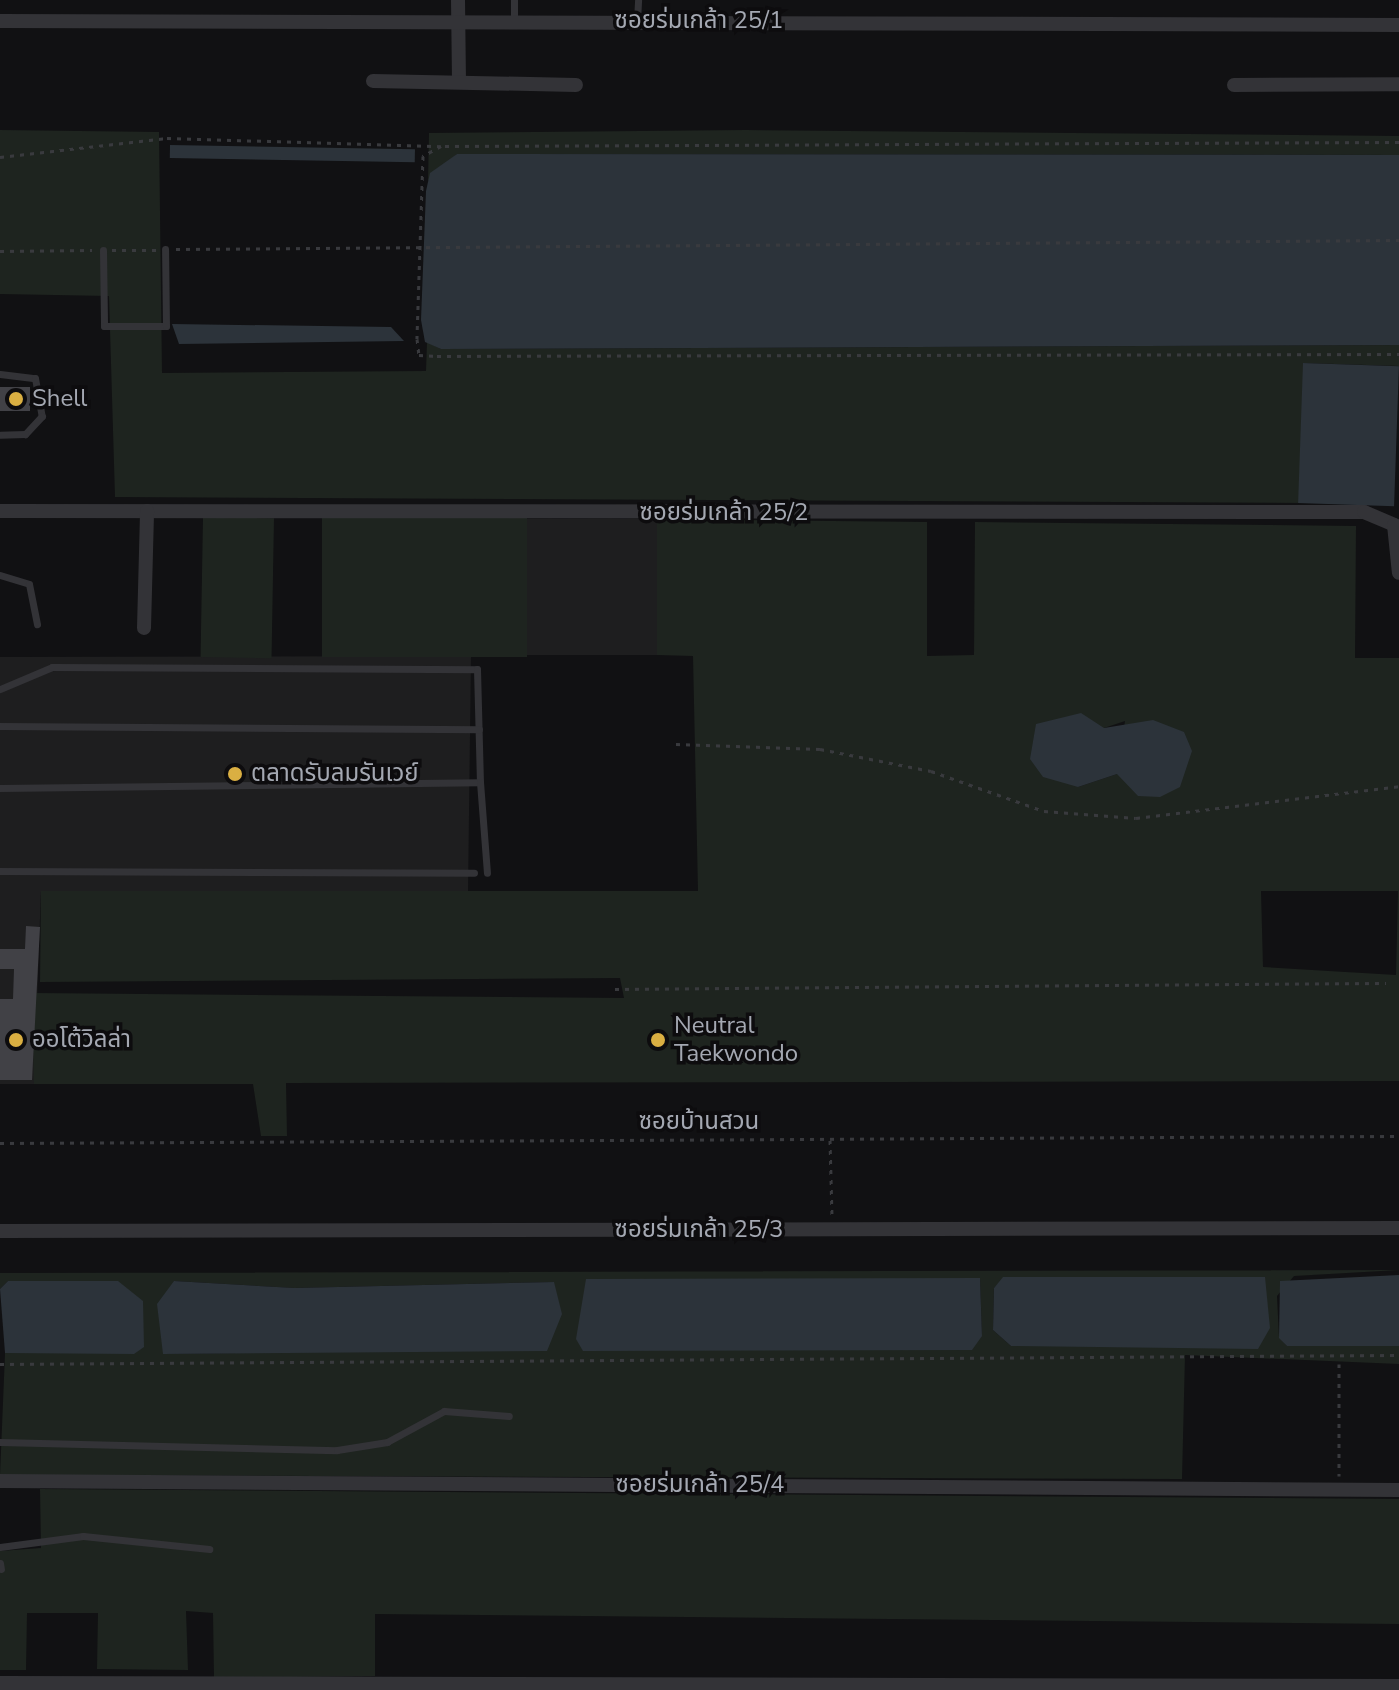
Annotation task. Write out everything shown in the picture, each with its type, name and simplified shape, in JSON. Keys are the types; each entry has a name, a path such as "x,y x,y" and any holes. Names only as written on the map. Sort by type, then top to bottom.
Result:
{"street":[{"path":"458,0 459,81"},
{"name":"ซอยร่มเกล้า 25/1","path":"0,21 1399,25"},
{"path":"373,81 576,85"},
{"path":"1234,85 1399,84"},
{"name":"ซอยร่มเกล้า 25/2","path":"0,511 1364,512 1394,525 1399,573"},
{"path":"144,628 147,511"},
{"name":"ซอยร่มเกล้า 25/3","path":"0,1231 1399,1228"},
{"name":"ซอยร่มเกล้า 25/4","path":"0,1481 1399,1490"},
{"path":"0,1683 1399,1686"}],"lane":[{"path":"514,0 514,21"},
{"path":"637,21 638,0"},
{"path":"103,250 104,326 166,326 165,249"},
{"path":"0,374 35,378 42,416 25,434 0,435"},
{"path":"0,575 29,584 37,624"},
{"path":"0,689 52,667 477,669 480,782 487,873"},
{"path":"0,726 479,729"},
{"path":"0,788 480,782"},
{"path":"0,871 474,873"},
{"path":"0,1442 337,1450 378,1445 444,1411 509,1416"},
{"path":"0,1547 83,1536 209,1549"}],"path":[{"path":"0,157 167,138 441,146 1399,142"},
{"path":"441,146 423,156 418,247 419,355 1399,354"},
{"path":"0,251 1399,240"},
{"path":"676,744 820,749 931,771 1044,811 1136,818 1399,786"},
{"path":"615,989 1386,983"},
{"name":"ซอยบ้านสวน","path":"0,1143 1399,1136"},
{"path":"830,1140 832,1216"},
{"path":"0,1364 1399,1355"},
{"path":"1339,1364 1339,1490"}],"shaded area":[{"path":"0,130 159,132 162,373 426,371 427,342 441,349 1399,345 1399,366 1303,363 1304,503 115,497 109,296 0,294"},
{"path":"746,130 1399,136 1399,155 457,154 428,181 429,133"},
{"path":"170,145 415,149 415,162 170,158"},
{"path":"457,154 1399,155 1399,345 441,349 425,342 421,320 426,191 430,173"},
{"path":"172,324 391,327 404,341 179,344"},
{"path":"1303,363 1399,366 1394,506 1298,503"},
{"path":"203,517 274,518 272,658 201,657"},
{"path":"322,518 527,518 527,657 322,657"},
{"path":"527,519 657,519 657,655 527,655"},
{"path":"657,519 927,522 927,656 974,655 975,522 1356,526 1355,658 1399,658 1399,1081 286,1083 287,1136 261,1136 253,1084 34,1084 32,993 624,998 620,978 40,982 41,891 698,891 693,656 657,655","holes":["1125,721 1117,774 1078,787 1104,728","1261,891 1398,891 1396,975 1263,967"]},
{"name":"ตลาดรับลมรันเวย์","path":"471,656 468,893 41,891 34,1084 0,1084 0,657"},
{"path":"1081,713 1104,728 1153,720 1184,732 1192,751 1180,787 1160,797 1138,796 1117,774 1078,787 1043,777 1030,759 1036,724"},
{"path":"1399,1270 1294,1276 1277,1296 1279,1337 1287,1346 1399,1346 1399,1364 1185,1355 1182,1479 0,1475 8,1281 0,1289 0,1273","holes":["1004,1277 1264,1277 1011,1346 993,1330 994,1288","586,1279 980,1279 982,1336","174,1281 295,1288 554,1282 369,1351 164,1354"]},
{"path":"1399,1275 1399,1346 1287,1346 1279,1338 1280,1281"},
{"path":"1003,1277 1265,1277 1270,1328 1258,1349 1011,1346 993,1330 994,1288"},
{"path":"980,1278 982,1336 972,1350 583,1351 576,1339 586,1279"},
{"path":"8,1281 118,1281 143,1301 144,1347 134,1354 5,1353 0,1289"},
{"path":"174,1281 295,1288 554,1282 562,1314 547,1351 163,1354 157,1304"},
{"path":"40,1489 1399,1499 1399,1624 375,1614 375,1676 214,1678 213,1613 186,1611 188,1670 97,1669 98,1613 27,1613 26,1670 0,1670 0,1551 41,1548"}],"building":[{"name":"Shell","path":"0,387 30,387 30,411 0,411"},
{"path":"26,926 40,927 32,1080 0,1080 0,999 13,999 14,969 0,969 0,949 25,949"}],"place":[{"name":"Shell","path":"16,399"},
{"name":"ตลาดรับลมรันเวย์","path":"235,774"},
{"name":"ออโต้วิลล่า","path":"16,1040"},
{"name":"Neutral Taekwondo","path":"658,1040"}]}
